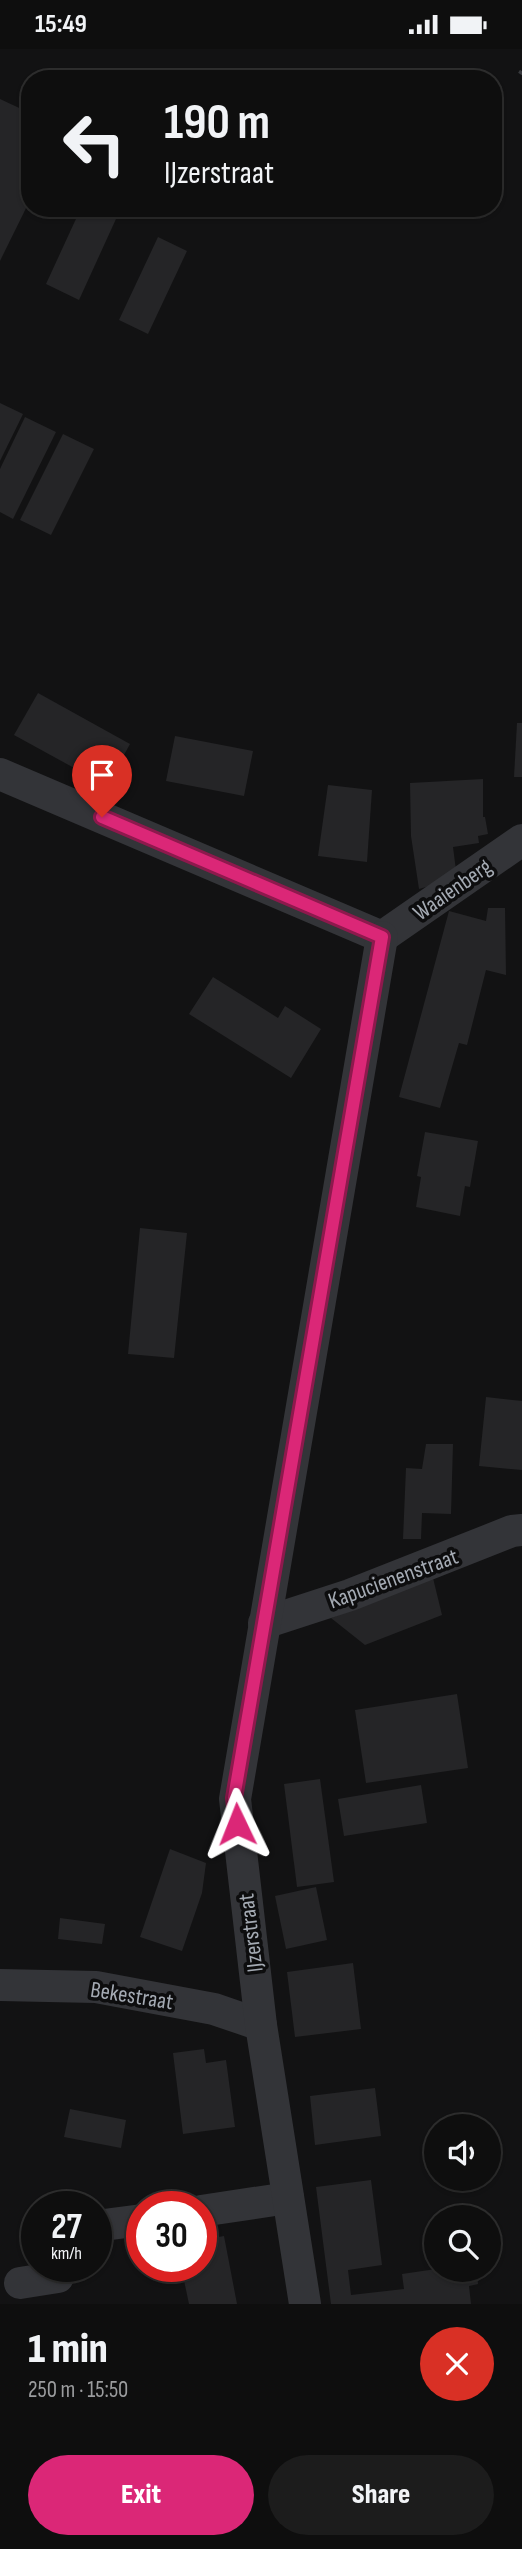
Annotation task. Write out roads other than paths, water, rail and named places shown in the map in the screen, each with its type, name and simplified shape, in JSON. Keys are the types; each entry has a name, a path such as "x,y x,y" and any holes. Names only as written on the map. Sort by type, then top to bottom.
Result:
{"street":[{"path":"0,774 382,937"},
{"name":"Waaienberg","path":"382,937 522,840"},
{"name":"IJzerstraat","path":"305,2304 261,2025 234,1798 382,937"},
{"name":"Kapucienenstraat","path":"264,1623 350,1595 522,1530"},
{"name":"Bekestraat","path":"0,1985 96,1987 214,2009 261,2025"},
{"path":"217,2209 288,2198"},
{"path":"20,2283 59,2282"}]}
